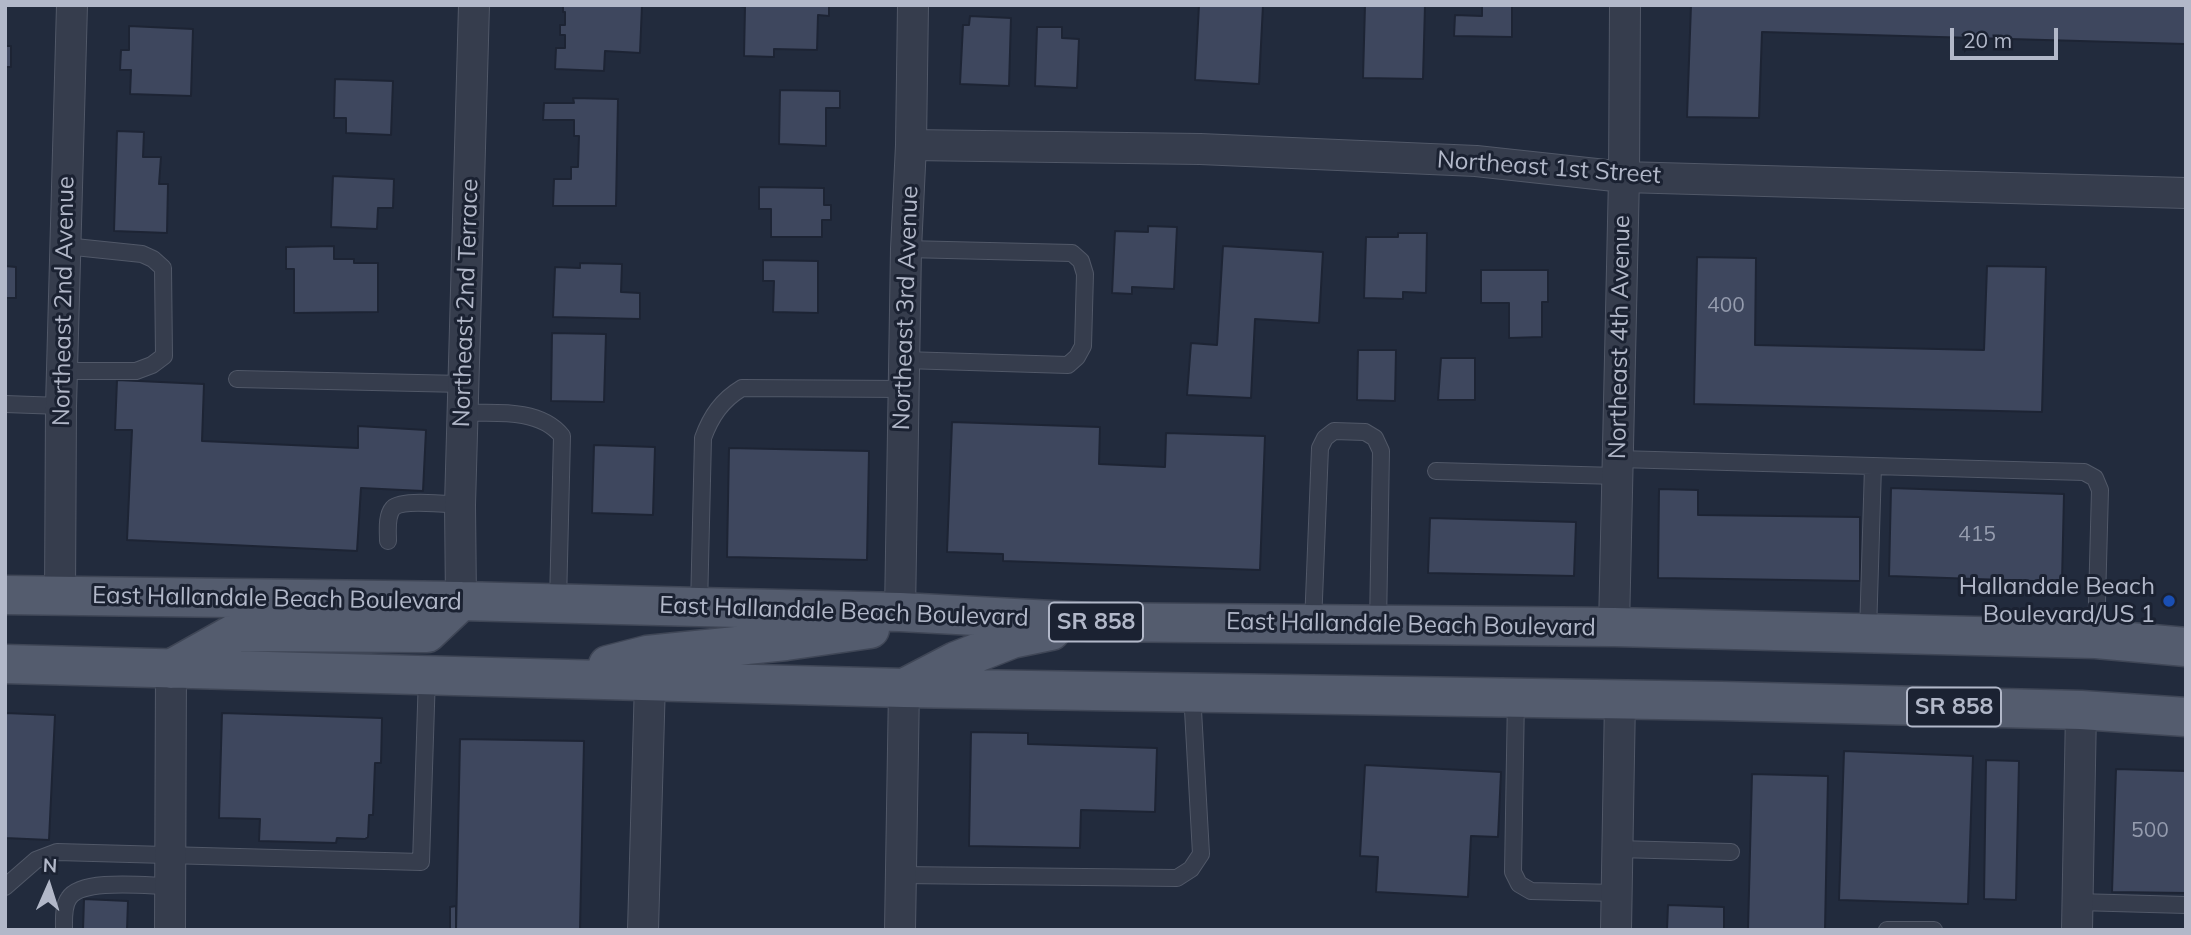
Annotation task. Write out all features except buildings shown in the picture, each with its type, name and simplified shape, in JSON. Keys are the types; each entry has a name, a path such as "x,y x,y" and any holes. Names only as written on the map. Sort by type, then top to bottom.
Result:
{"main road":[{"name":"East Hallandale Beach Boulevard","path":"5,595 558,603 900,612 1090,622 1614,627 1868,633 2096,639 2186,647"},
{"path":"171,669 237,632 427,634 461,601"},
{"path":"554,678 648,655 786,641 875,628 900,612"},
{"path":"904,688 957,661 1012,639 1090,622"},
{"name":"SR 858","path":"5,664 904,688 1517,697 2081,710 2186,717"}],"street":[{"name":"Northeast 2nd Avenue","path":"60,597 61,406 72,5"},
{"name":"Northeast 2nd Terrace","path":"461,601 460,505 474,5"},
{"name":"Northeast 3rd Avenue","path":"900,612 913,5"},
{"name":"Northeast 4th Avenue","path":"1614,627 1625,5"},
{"name":"Northeast 1st Street","path":"911,145 1200,149 1448,160 1624,177 2186,193"},
{"path":"170,930 171,669"},
{"path":"643,930 650,681"},
{"path":"900,930 904,688"},
{"path":"1616,930 1620,699"},
{"path":"2077,916 2081,710"}],"lane":[{"path":"62,371 136,371 152,365 164,356 163,268 142,254 65,246"},
{"path":"699,607 703,438 708,423 728,396 742,387 1068,365 1077,357 1083,345 1085,274 1081,261 1072,253 906,249"},
{"path":"237,379 463,398 503,414 543,419 555,426 562,436 558,603"},
{"path":"5,404 61,406"},
{"path":"1313,624 1320,448 1325,438 1334,431 1365,432 1375,438 1381,451 1378,625"},
{"path":"1868,633 1873,466"},
{"path":"1436,471 1873,466 2084,472 2095,478 2100,490 2096,639"},
{"path":"388,541 388,517 392,509 401,503 460,505"},
{"path":"5,887 36,860 57,852 421,862 427,675"},
{"path":"901,875 1177,878 1184,874 1191,869 1200,854 1192,692"},
{"path":"1517,697 1513,872 1519,884 1531,891 1616,893"},
{"path":"1617,849 1731,852"},
{"path":"64,930 69,898 80,888 95,885 170,886"},
{"path":"2077,916 2186,905"},
{"path":"1886,930 1934,930"}],"place":[{"name":"Hallandale Beach Boulevard/US 1","path":"2169,601"}]}
